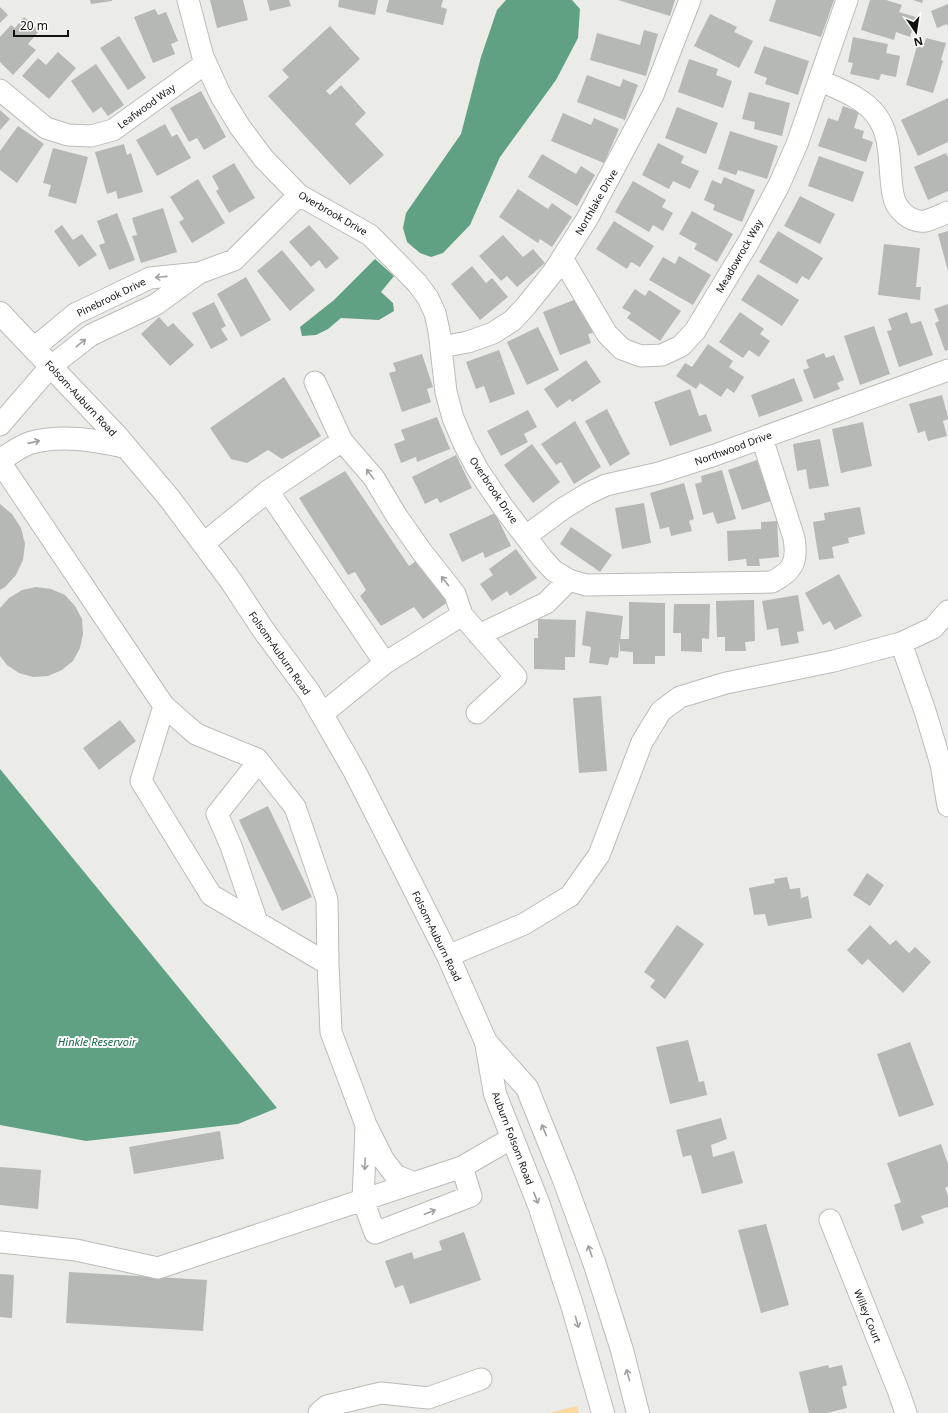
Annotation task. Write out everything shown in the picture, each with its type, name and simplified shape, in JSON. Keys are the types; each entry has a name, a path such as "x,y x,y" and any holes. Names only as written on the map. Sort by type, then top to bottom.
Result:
{"main road":[{"name":"Folsom-Auburn Road","path":"0,313 126,447 170,500 309,692 355,772 448,956 486,1042"},
{"path":"0,461 28,444 56,438 99,441 126,447"},
{"path":"486,1042 527,1088 564,1180 595,1265 622,1350 638,1413"},
{"name":"Auburn Folsom Road","path":"486,1042 495,1094 538,1205 572,1305 603,1413"}],"street":[{"name":"Overbrook Drive","path":"188,0 203,57 221,96 240,128 264,159 299,195 370,235 417,283 428,298 435,313 441,347 446,392 453,418 464,444 478,470 503,508 554,571 569,580 586,585 772,582 784,576 793,565 796,551 794,538 762,438"},
{"name":"Northlake Drive","path":"441,347 468,342 494,333 512,321 540,289 587,219 605,187 653,94 690,0"},
{"name":"Meadowrock Way","path":"562,258 607,334 622,348 641,356 662,355 681,346 695,331 720,290 748,243 779,185 797,144 847,0"},
{"name":"Leafwood Way","path":"0,90 46,128 68,135 91,136 113,130 206,63"},
{"path":"819,80 864,102 876,115 886,137 889,150 893,196 899,209 910,218 924,221 948,212"},
{"name":"Pinebrook Drive","path":"0,426 50,367 91,335 155,305 200,273 234,260 299,195"},
{"name":"Pinebrook Drive","path":"34,348 75,314 150,278 200,273"},
{"name":"Northwood Drive","path":"526,536 564,508 587,494 606,485 660,473 762,438 948,370"},
{"path":"315,382 342,441 374,478 396,515 422,552 455,594 462,615 516,677 477,713"},
{"path":"203,544 268,491 342,441"},
{"path":"0,461 164,706 196,734 257,759 295,807 327,900 331,1032 366,1125 383,1159 395,1175 414,1183"},
{"path":"268,491 385,663"},
{"path":"479,635 546,603 569,580"},
{"path":"448,956 524,924 570,896 599,855 642,742 661,711 680,697 726,683 834,661 901,643 933,628 948,611"},
{"path":"322,714 385,663 462,615"},
{"path":"901,643 925,711 941,764 948,806"},
{"path":"164,706 141,781 211,895 328,964"},
{"path":"257,922 231,846 217,814 259,761"},
{"path":"366,1125 363,1200 375,1233 471,1196 462,1167"},
{"path":"0,1242 76,1250 158,1268 462,1167 512,1138"},
{"name":"Willey Court","path":"830,1220 906,1413"},
{"path":"319,1413 327,1406 380,1393 428,1398 481,1379"}],"shaded area":[{"path":"577,1406 579,1413 549,1413"}],"water":[{"path":"506,0 572,0 580,9 578,38 556,80 500,157 470,225 443,253 431,257 420,253 407,242 403,228 406,213 461,134 481,57 497,10"},
{"path":"375,259 394,276 381,292 393,303 394,311 379,320 341,318 328,329 316,335 302,336 300,327 334,300"},
{"name":"Hinkle Reservoir","path":"0,769 277,1108 238,1124 86,1141 0,1125"}],"building":[{"path":"90,0 112,0 112,1 91,4"},
{"path":"210,0 243,0 248,20 217,28"},
{"path":"267,0 289,0 291,6 270,11"},
{"path":"339,0 378,0 375,15 338,7"},
{"path":"389,0 443,0 441,7 447,9 443,25 386,12"},
{"path":"618,0 675,0 670,16"},
{"path":"776,0 834,0 821,37 769,21"},
{"path":"870,0 886,0 902,5 899,12 916,17 910,37 896,32 894,40 861,30"},
{"path":"913,0 923,0 922,3"},
{"path":"948,4 948,27 947,24 937,28 931,11"},
{"path":"0,7 8,15 0,23"},
{"path":"155,9 158,15 166,12 178,41 171,44 175,54 153,63 134,17"},
{"path":"710,14 737,27 734,32 753,41 739,68 694,46"},
{"path":"24,17 39,31 28,44 36,50 13,75 0,62 0,37 11,25 15,28"},
{"path":"330,26 360,59 326,91 330,95 341,85 366,113 355,124 384,155 350,185 268,96 289,77 282,70"},
{"path":"644,30 658,34 646,76 590,60 597,33 640,45"},
{"path":"119,36 146,78 128,90 100,48"},
{"path":"853,37 888,44 886,53 900,56 896,77 881,74 879,80 850,74 853,63 848,62"},
{"path":"926,38 946,43 941,60 943,61 933,93 906,85 917,46 923,48"},
{"path":"764,46 809,61 798,95 765,84 767,78 754,73"},
{"path":"58,52 76,68 49,99 22,76 38,58 46,65"},
{"path":"689,59 718,69 716,75 732,81 723,108 678,92"},
{"path":"96,64 124,105 108,116 101,107 93,113 71,81"},
{"path":"587,75 620,87 623,79 638,85 625,120 577,102"},
{"path":"201,91 226,137 204,150 197,138 189,142 170,108"},
{"path":"749,92 790,103 782,136 754,129 755,122 742,119"},
{"path":"948,98 948,142 918,156 901,120"},
{"path":"843,106 859,112 854,128 864,131 862,138 873,142 866,162 818,146 828,118 838,121"},
{"path":"677,107 718,123 706,154 665,138"},
{"path":"0,110 10,119 0,130"},
{"path":"563,113 591,125 594,118 619,129 604,163 551,141"},
{"path":"165,124 172,137 177,134 191,158 157,176 136,140"},
{"path":"18,126 44,144 17,183 0,170 0,151"},
{"path":"730,131 778,146 767,179 738,170 736,175 718,169"},
{"path":"658,143 684,156 681,163 699,171 690,189 673,181 669,189 642,175"},
{"path":"124,144 127,155 131,153 143,192 118,199 116,191 107,194 95,152"},
{"path":"53,148 88,157 76,204 48,196 51,185 43,183"},
{"path":"946,153 948,157 948,191 928,200 914,167"},
{"path":"542,154 576,174 581,166 595,175 577,206 528,177"},
{"path":"819,156 864,172 853,202 808,186"},
{"path":"234,163 255,198 229,213 216,191 219,189 212,176"},
{"path":"724,177 755,190 742,222 713,210 715,205 704,200 712,180 721,184"},
{"path":"198,179 225,223 192,243 179,222 184,219 170,197"},
{"path":"633,181 666,200 662,207 673,213 663,231 653,225 649,232 615,212"},
{"path":"518,189 548,209 552,203 572,217 552,247 540,239 538,243 499,217"},
{"path":"800,196 835,214 820,244 784,226"},
{"path":"163,208 177,252 141,263 132,236 137,235 132,218"},
{"path":"692,211 733,234 717,262 694,249 697,244 679,234"},
{"path":"117,213 135,260 109,270 99,245 105,243 97,221"},
{"path":"614,221 654,246 640,267 631,262 627,269 596,249"},
{"path":"62,225 73,240 82,234 97,255 79,267 54,231"},
{"path":"309,225 339,258 326,269 319,260 311,267 289,242"},
{"path":"778,231 823,258 809,280 802,276 797,284 759,262"},
{"path":"948,231 948,271 938,234"},
{"path":"503,235 523,257 533,249 545,263 517,287 507,276 501,281 479,256"},
{"path":"884,244 920,248 916,287 921,287 920,300 878,295"},
{"path":"282,250 315,290 290,311 257,271"},
{"path":"679,256 711,275 693,305 649,280 663,257 675,264"},
{"path":"472,266 486,283 492,278 508,297 480,320 451,284"},
{"path":"758,274 799,300 782,326 741,300"},
{"path":"246,277 271,320 241,337 217,294"},
{"path":"635,289 645,296 649,290 681,311 660,341 627,318 631,313 622,308"},
{"path":"579,298 593,333 588,334 591,343 560,355 543,312"},
{"path":"214,302 226,326 221,329 228,340 211,349 192,313"},
{"path":"948,304 948,350 945,351 935,323 939,321 934,309"},
{"path":"740,312 764,329 760,334 770,341 759,357 749,350 743,358 719,342"},
{"path":"907,312 911,324 921,321 933,355 899,367 887,331 892,330 888,319"},
{"path":"159,317 168,327 173,323 194,345 170,366 141,334"},
{"path":"874,326 890,374 860,385 844,336"},
{"path":"538,327 559,370 527,385 507,342"},
{"path":"708,344 733,361 729,367 744,377 734,393 727,388 721,397 700,383 696,389 676,376 685,363 692,367"},
{"path":"499,350 515,394 490,403 484,386 476,389 466,362"},
{"path":"824,353 826,358 834,355 844,380 837,383 840,389 814,399 803,370 809,368 806,360"},
{"path":"422,354 433,387 427,389 431,402 402,412 389,373 396,371 393,363"},
{"path":"586,360 601,382 572,402 570,399 557,408 544,389"},
{"path":"284,377 321,436 282,459 268,450 247,463 231,459 210,428"},
{"path":"794,378 803,401 759,417 751,395"},
{"path":"690,389 699,416 706,414 712,431 670,446 654,402"},
{"path":"942,395 948,417 948,419 943,421 947,436 928,441 925,431 918,433 909,404"},
{"path":"607,409 630,454 610,466 585,421"},
{"path":"528,410 537,427 524,434 528,442 501,456 487,431"},
{"path":"437,417 450,449 417,462 416,457 401,463 394,444 405,440 401,430"},
{"path":"575,421 601,467 574,484 561,462 556,465 541,444"},
{"path":"863,422 872,466 841,473 832,429"},
{"path":"820,439 829,486 809,489 806,469 797,471 793,444"},
{"path":"532,444 560,482 533,503 504,465"},
{"path":"456,455 472,488 440,503 437,498 425,504 412,477"},
{"path":"757,460 771,501 742,510 728,470"},
{"path":"722,470 736,519 717,524 713,512 703,515 695,484 702,482 701,476"},
{"path":"345,471 409,566 419,559 448,602 423,619 414,607 381,626 360,596 366,590 355,572 348,575 299,498"},
{"path":"684,483 694,519 689,521 692,531 671,536 669,527 660,529 650,493"},
{"path":"644,503 651,543 622,549 615,508"},
{"path":"0,504 12,514 21,528 25,544 23,560 16,575 5,587 0,590"},
{"path":"860,507 865,534 848,538 849,543 832,547 834,558 819,560 813,522 825,520 824,513"},
{"path":"495,513 511,546 485,558 483,552 462,562 449,534"},
{"path":"777,521 779,557 759,559 760,566 747,566 746,559 728,561 727,531 761,529 761,522"},
{"path":"571,527 612,555 600,572 560,544"},
{"path":"516,549 537,578 510,596 507,591 492,601 480,584 493,575 489,569"},
{"path":"839,574 862,616 835,630 830,621 823,625 805,593"},
{"path":"36,587 51,589 65,595 75,606 82,619 83,634 80,648 73,661 62,670 48,676 33,677 19,673 7,665 0,656 0,608 9,598 22,590"},
{"path":"798,595 804,631 797,632 799,643 781,646 778,628 767,630 762,601"},
{"path":"754,600 755,641 745,642 746,651 725,651 725,637 717,637 716,601"},
{"path":"629,602 665,603 665,656 655,656 655,664 633,664 633,652 620,651 620,639 629,639"},
{"path":"674,604 710,604 709,639 702,638 702,652 681,651 681,633 673,633"},
{"path":"586,611 623,616 618,658 610,657 608,665 589,663 591,647 582,645"},
{"path":"538,619 576,620 575,657 565,657 565,670 534,669 534,638 538,638"},
{"path":"601,696 607,771 579,773 573,698"},
{"path":"120,720 136,741 99,770 83,748"},
{"path":"268,806 312,897 282,911 239,820"},
{"path":"867,873 884,885 870,906 853,895"},
{"path":"787,877 790,889 800,888 801,898 808,896 812,918 768,926 765,914 754,915 749,888 775,883 774,879"},
{"path":"677,925 704,944 665,999 650,987 655,980 644,972"},
{"path":"870,925 890,945 896,940 909,953 915,947 931,962 903,993 868,959 862,965 847,950"},
{"path":"688,1040 699,1082 704,1081 707,1095 670,1104 656,1047"},
{"path":"910,1042 934,1105 899,1117 877,1054"},
{"path":"721,1118 727,1139 711,1145 713,1157 734,1151 743,1183 702,1194 691,1155 683,1157 676,1130"},
{"path":"220,1131 224,1159 134,1174 129,1147"},
{"path":"941,1144 948,1164 948,1186 945,1188 948,1196 948,1207 921,1216 924,1223 902,1231 894,1205 901,1202 887,1163"},
{"path":"0,1167 41,1170 38,1209 0,1205"},
{"path":"766,1224 789,1305 761,1313 738,1230"},
{"path":"464,1232 481,1280 410,1304 403,1285 395,1288 385,1261 412,1252 414,1259 442,1250 439,1241"},
{"path":"69,1272 207,1280 203,1331 66,1323"},
{"path":"0,1274 14,1275 12,1318 0,1317"},
{"path":"828,1365 829,1368 842,1365 847,1385 842,1387 847,1408 827,1413 809,1413 799,1372"}]}
